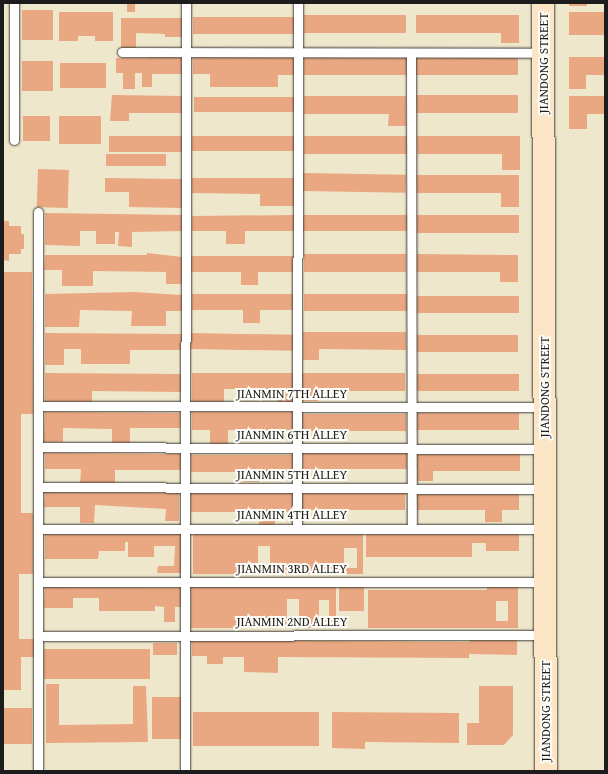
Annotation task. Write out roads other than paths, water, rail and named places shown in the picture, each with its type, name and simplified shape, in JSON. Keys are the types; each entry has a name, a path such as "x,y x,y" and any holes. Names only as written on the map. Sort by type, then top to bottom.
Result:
{"street":[{"name":"JIANDONG STREET","path":"543,3 546,449 546,771"}],"lane":[{"path":"14,3 14,140"},
{"path":"185,771 186,3"},
{"path":"297,528 298,3"},
{"path":"122,52 544,53"},
{"path":"411,53 412,528"},
{"path":"38,212 38,771"},
{"name":"JIANMIN 7TH ALLEY","path":"38,406 545,407"},
{"name":"JIANMIN 6TH ALLEY","path":"38,447 546,449"},
{"name":"JIANMIN 5TH ALLEY","path":"38,488 546,488"},
{"name":"JIANMIN 4TH ALLEY","path":"38,529 546,529"},
{"name":"JIANMIN 3RD ALLEY","path":"38,582 546,582"},
{"name":"JIANMIN 2ND ALLEY","path":"38,636 546,635"}]}
